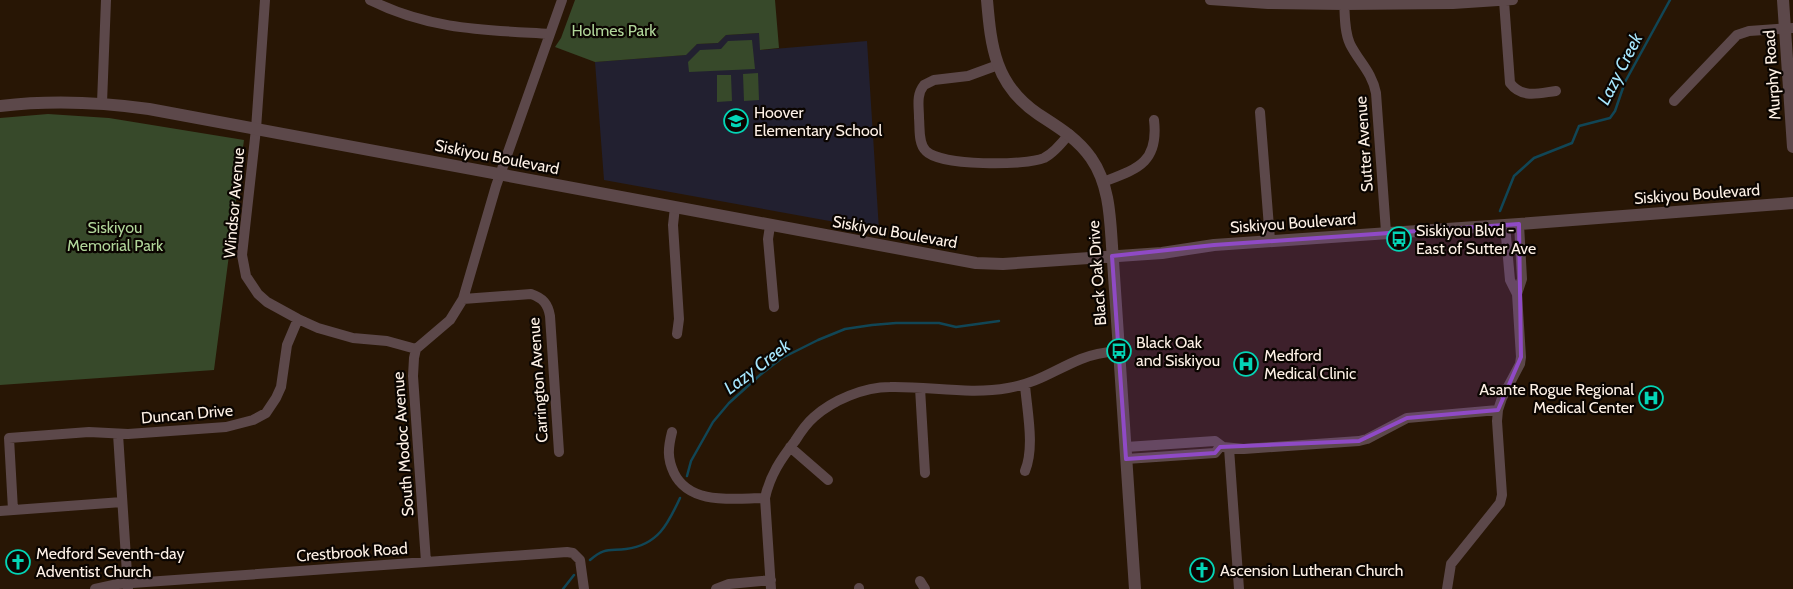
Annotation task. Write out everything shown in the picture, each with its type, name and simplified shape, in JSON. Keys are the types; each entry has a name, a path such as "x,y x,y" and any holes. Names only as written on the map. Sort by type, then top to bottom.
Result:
{"street":[{"path":"102,103 106,0"},
{"name":"Windsor Avenue","path":"266,0 256,129 242,254 243,266 248,281 267,302 298,319 336,334 353,338 398,343 416,349"},
{"path":"370,0 397,12 442,25 477,30 550,34"},
{"name":"South Modoc Avenue","path":"426,562 413,376 416,349 450,320 462,299 499,174 562,0"},
{"name":"Black Oak Drive","path":"988,0 993,50 998,65 1010,86 1027,106 1068,134 1091,159 1103,182 1109,209 1135,589"},
{"path":"1210,0 1268,4 1509,1 1510,83 1515,90 1522,93 1556,91"},
{"name":"Murphy Road","path":"1783,0 1789,28 1793,147"},
{"name":"Sutter Avenue","path":"1344,3 1347,34 1350,43 1374,81 1386,232"},
{"path":"1674,101 1737,35 1749,31 1789,28"},
{"path":"998,65 968,76 934,80 924,85 918,99 921,143 927,152 932,156 962,162 1028,162 1047,157 1068,134"},
{"name":"Siskiyou Boulevard","path":"0,106 54,102 102,103 150,109 976,263 1003,264 1162,253 1214,245 1270,240 1505,225 1793,203"},
{"path":"1260,112 1270,240"},
{"path":"1103,182 1132,171 1149,156 1154,147 1156,134 1154,120"},
{"path":"675,208 673,224 679,319 677,334"},
{"path":"1517,294 1522,279 1518,224"},
{"path":"1447,589 1451,564 1500,503 1502,495 1497,421 1498,410 1520,364 1521,340 1517,294 1510,280 1505,225"},
{"path":"770,226 768,239 774,307"},
{"name":"Carrington Avenue","path":"462,299 531,294 538,296 546,304 550,316 559,452"},
{"name":"Duncan Drive","path":"13,510 8,438 89,432 118,434 240,424 253,420 266,413 281,387 287,345 298,319"},
{"path":"716,589 729,584 748,581 771,585 765,498 772,476 782,458 814,417 840,401 862,392 888,386 991,390 1025,385 1084,358 1119,351"},
{"path":"1025,385 1030,450 1029,461 1025,471"},
{"path":"920,388 925,473"},
{"path":"1126,453 1215,441 1225,447 1244,449 1359,441 1367,439 1407,418 1498,410"},
{"path":"672,432 668,446 668,456 680,483 688,490 704,496 719,498 765,498"},
{"path":"118,434 128,586"},
{"path":"790,447 828,480"},
{"path":"1225,447 1239,589"},
{"path":"0,511 122,502"},
{"name":"Crestbrook Road","path":"95,589 567,552 573,553 580,560 584,589"}],"highlighted area":[{"path":"1519,224 1521,357 1498,410 1407,418 1359,441 1220,447 1215,453 1126,459 1112,256 1214,245"}],"shaded area":[{"name":"Hoover Elementary School","path":"759,33 761,50 867,41 879,230 604,180 595,62 685,55 697,44 718,43 726,35"}],"green space":[{"name":"Holmes Park","path":"575,0 775,0 779,48 760,50 759,33 726,35 718,43 697,44 686,55 595,62 555,47 561,38"},
{"path":"752,40 755,69 689,72 688,62 700,50 721,49 728,41"},
{"path":"758,73 759,100 744,101 743,74"},
{"path":"717,75 731,75 732,101 717,102"},
{"name":"Siskiyou Memorial Park","path":"48,114 109,118 244,140 214,370 0,385 0,118"}],"waterway":[{"name":"Lazy Creek","path":"1500,211 1514,176 1534,158 1572,143 1579,126 1610,118 1615,111 1625,82 1670,0"},
{"name":"Lazy Creek","path":"687,476 691,461 713,422 729,403 782,358 818,340 845,329 872,325 939,323 956,327 999,321"},
{"name":"Lazy Creek","path":"590,560 604,551 637,547 654,538 666,525 680,498"},
{"name":"Lazy Creek","path":"563,589 574,575"}],"place":[{"name":"Hoover Elementary School","path":"736,121"},
{"name":"Siskiyou Blvd - East of Sutter Ave","path":"1399,239"},
{"name":"Black Oak and Siskiyou","path":"1119,351"},
{"name":"Medford Medical Clinic","path":"1246,364"},
{"name":"Asante Rogue Regional Medical Center","path":"1651,398"},
{"name":"Medford Seventh-day Adventist Church","path":"18,562"},
{"name":"Ascension Lutheran Church","path":"1202,570"}]}
